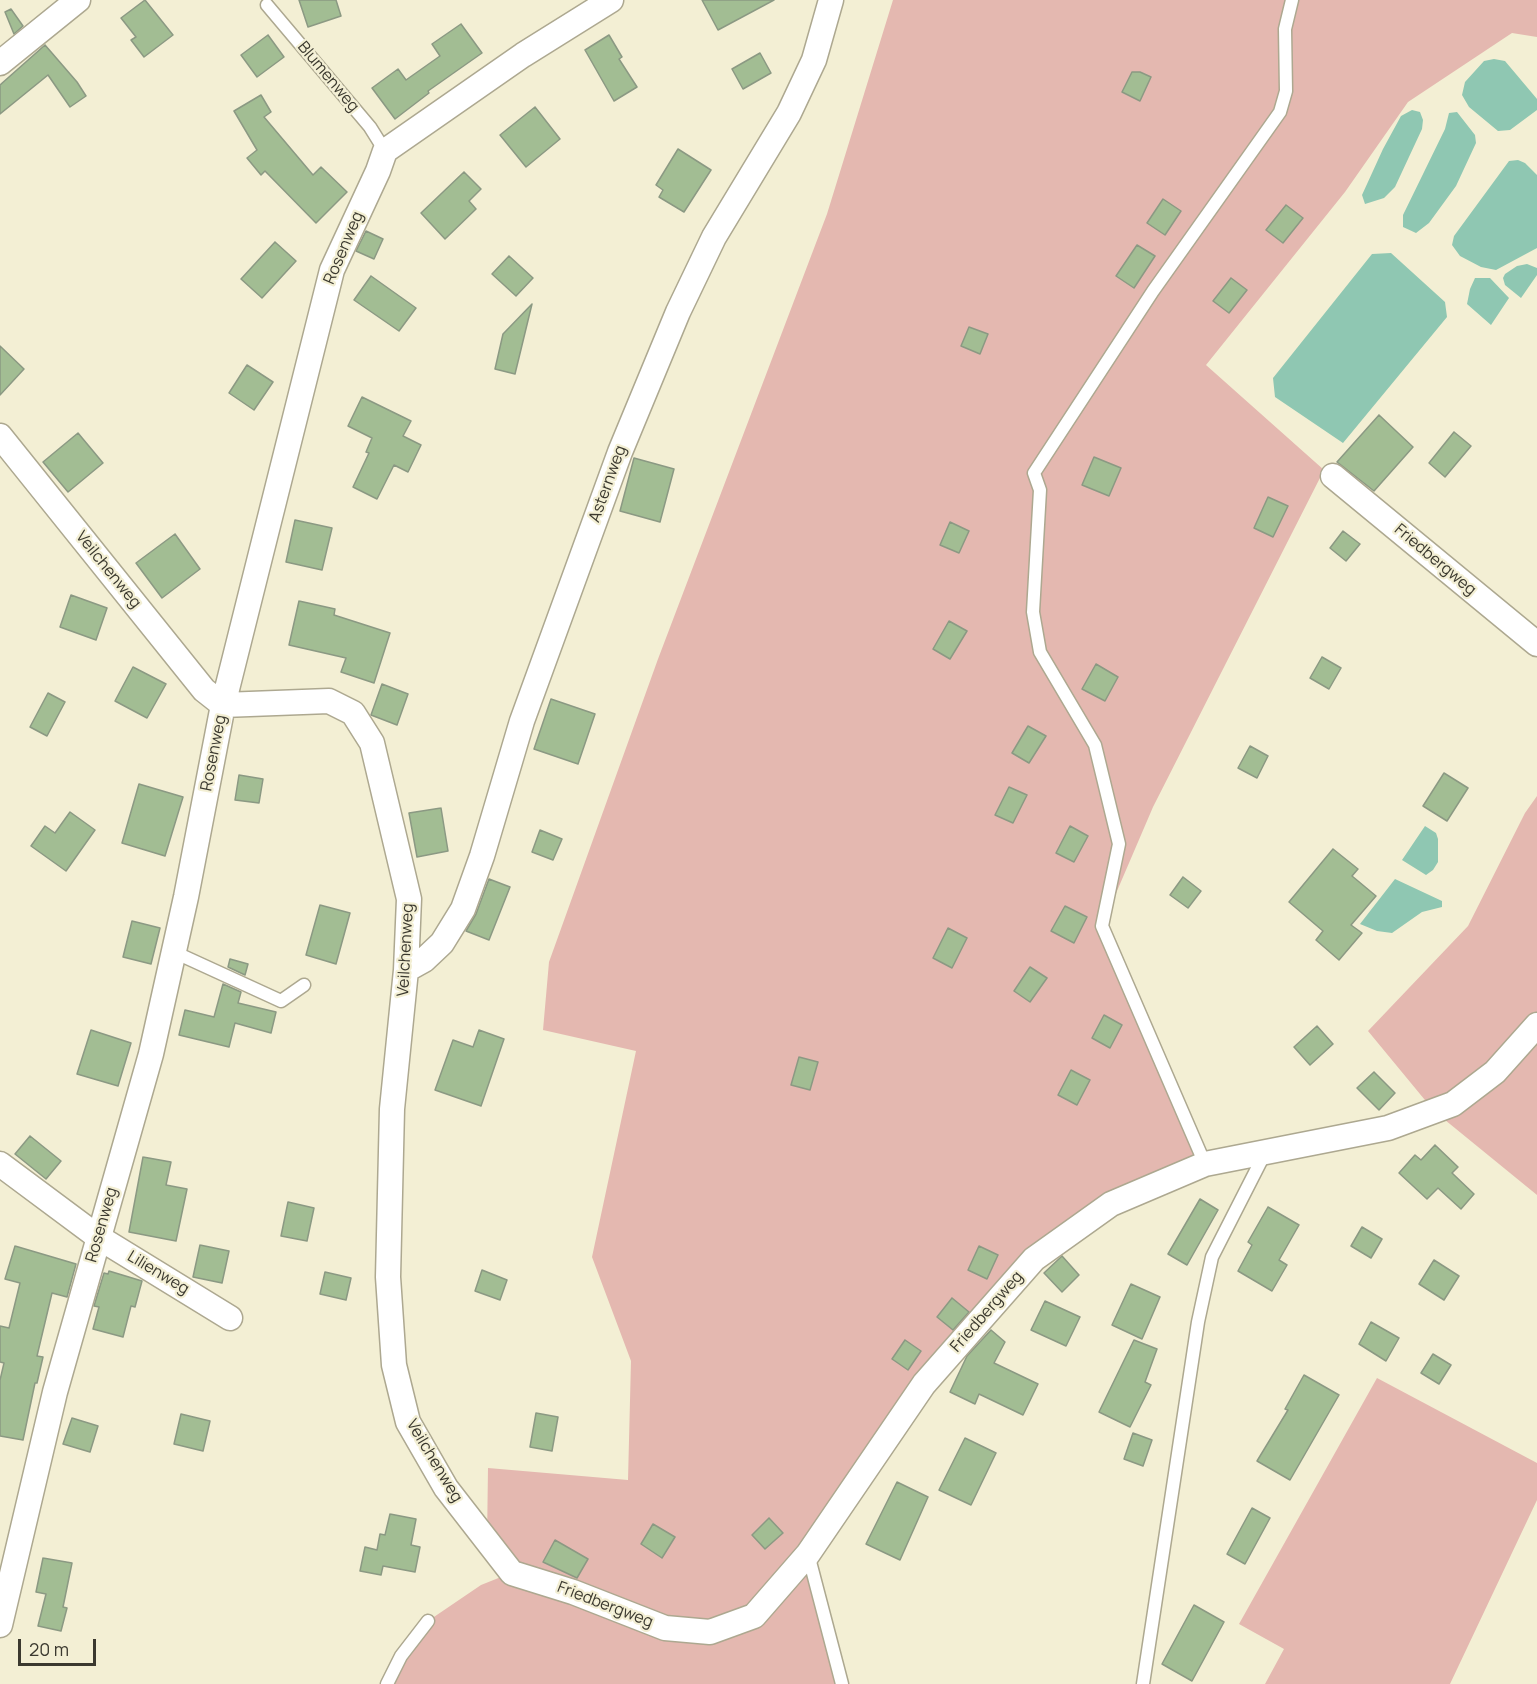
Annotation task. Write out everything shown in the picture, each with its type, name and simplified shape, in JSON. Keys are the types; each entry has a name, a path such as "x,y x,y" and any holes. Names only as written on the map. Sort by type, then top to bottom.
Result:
{"street":[{"path":"0,63 78,0"},
{"path":"385,151 523,55 610,0"},
{"name":"Asternweg","path":"406,970 424,960 442,943 463,909 482,856 522,721 620,452 678,312 714,237 789,112 814,60 831,0"},
{"name":"Rosenweg","path":"0,1625 55,1392 151,1054 224,705 332,270 385,151"},
{"name":"Veilchenweg","path":"0,436 204,690 224,705 329,701 353,713 372,743 409,898 406,970 392,1108 388,1277 394,1365 408,1422 446,1488 512,1573"},
{"name":"Friedbergweg","path":"1333,476 1537,644"},
{"name":"Friedbergweg","path":"512,1573 573,1592 665,1628 711,1632 754,1616 808,1554 924,1384 1034,1259 1111,1204 1205,1164 1388,1128 1453,1104 1495,1072 1537,1024"},
{"name":"Lilienweg","path":"0,1164 98,1237 230,1318"}],"lane":[{"path":"1205,1164 1102,926 1119,844 1095,745 1040,652 1033,612 1040,490 1034,473 1153,291 1280,112 1286,91 1285,29 1292,0"},
{"name":"Blumenweg","path":"267,5 370,127 385,151"},
{"path":"174,952 281,1001 304,985"},
{"path":"1143,1684 1198,1322 1212,1257 1266,1152"},
{"path":"808,1554 842,1684"},
{"path":"387,1684 401,1656 428,1621"}],"shaded area":[{"path":"893,0 1537,0 1537,37 1512,33 1408,102 1345,192 1206,365 1324,470 1153,807 1102,926 1205,1164 1034,1259 808,1554 842,1684 387,1684 428,1621 481,1585 511,1573 487,1541 488,1468 628,1480 631,1361 592,1257 636,1051 543,1030 549,962 658,659 827,214"},
{"path":"1494,59 1505,61 1537,99 1537,110 1510,130 1498,131 1469,107 1462,95 1465,82 1484,61"},
{"path":"1412,110 1420,112 1423,120 1422,129 1395,187 1384,198 1365,204 1362,195 1383,149 1401,116"},
{"path":"1457,112 1475,135 1476,143 1456,186 1429,223 1416,233 1403,227 1403,215 1445,129 1449,113"},
{"path":"1518,160 1525,163 1537,175 1537,248 1496,270 1481,267 1460,256 1452,245 1454,236 1509,161"},
{"path":"1391,253 1445,302 1447,317 1343,443 1275,397 1273,378 1372,254"},
{"path":"1527,264 1537,268 1537,275 1521,298 1505,285 1503,278 1517,266"},
{"path":"1475,278 1490,278 1509,298 1491,325 1467,304"},
{"path":"1537,796 1537,1195 1434,1111 1368,1031 1468,926 1525,813"},
{"path":"1425,826 1436,833 1438,839 1438,862 1426,875 1402,860"},
{"path":"1395,879 1442,901 1442,907 1422,912 1392,933 1377,931 1360,924"},
{"path":"1377,1378 1537,1463 1537,1500 1450,1684 1265,1684 1284,1649 1239,1624"}],"building":[{"path":"145,0 173,35 144,57 131,40 136,37 121,18"},
{"path":"299,0 336,0 341,16 308,27"},
{"path":"702,0 774,0 718,30"},
{"path":"11,9 23,26 14,34 5,12"},
{"path":"461,24 482,53 428,91 429,93 395,119 372,88 398,69 406,80 440,56 432,44"},
{"path":"268,35 284,57 257,77 241,55"},
{"path":"609,35 622,57 619,59 637,87 614,101 585,50"},
{"path":"45,45 86,96 70,107 48,75 0,114 0,85"},
{"path":"760,53 771,73 743,89 732,69"},
{"path":"1132,72 1140,72 1151,77 1140,101 1122,92"},
{"path":"261,95 271,112 264,117 313,175 321,167 347,192 316,223 265,171 261,175 247,158 257,150 234,111"},
{"path":"535,107 560,139 526,167 500,135"},
{"path":"678,149 711,170 684,212 659,197 663,190 656,185"},
{"path":"464,172 481,189 469,201 476,209 445,239 421,213"},
{"path":"1163,199 1181,211 1165,235 1147,223"},
{"path":"1286,205 1303,218 1283,243 1266,230"},
{"path":"366,231 383,239 374,259 356,251"},
{"path":"275,242 296,261 262,298 241,279"},
{"path":"1137,245 1155,256 1134,288 1116,276"},
{"path":"509,256 533,278 516,296 492,274"},
{"path":"371,276 416,308 399,331 354,300"},
{"path":"1231,278 1247,290 1229,313 1213,301"},
{"path":"532,304 515,374 495,369 503,334"},
{"path":"969,327 988,334 980,354 961,346"},
{"path":"0,346 24,369 0,395"},
{"path":"247,365 273,382 254,410 229,393"},
{"path":"362,397 411,421 403,436 421,445 408,472 394,465 377,499 353,487 369,453 366,452 372,438 348,426"},
{"path":"1379,415 1413,447 1374,491 1337,462"},
{"path":"1454,432 1471,446 1445,477 1429,463"},
{"path":"78,433 103,463 68,492 43,462"},
{"path":"1094,457 1121,468 1109,496 1082,485"},
{"path":"634,458 674,469 660,522 620,511"},
{"path":"1268,497 1288,506 1273,537 1254,528"},
{"path":"295,520 332,528 322,570 286,562"},
{"path":"950,522 969,531 959,553 940,545"},
{"path":"1343,531 1360,544 1346,561 1330,548"},
{"path":"175,534 200,569 162,598 136,563"},
{"path":"71,595 107,608 96,640 60,627"},
{"path":"299,601 335,609 334,615 390,633 374,683 341,672 346,658 289,645"},
{"path":"949,621 967,631 950,659 933,649"},
{"path":"1322,657 1341,668 1329,689 1310,678"},
{"path":"1096,664 1118,677 1105,701 1082,689"},
{"path":"133,667 166,684 147,718 115,701"},
{"path":"382,684 408,694 397,725 371,715"},
{"path":"48,693 65,702 47,736 30,727"},
{"path":"551,699 595,714 578,764 534,749"},
{"path":"1028,726 1046,736 1029,763 1012,753"},
{"path":"1250,746 1268,756 1257,778 1238,768"},
{"path":"1444,773 1468,788 1447,821 1423,806"},
{"path":"239,775 263,779 259,803 235,800"},
{"path":"139,784 183,797 165,856 122,843"},
{"path":"1009,787 1027,795 1013,823 995,815"},
{"path":"441,808 448,851 417,857 409,813"},
{"path":"70,812 95,830 66,871 31,846 45,826 55,833"},
{"path":"1070,826 1088,836 1074,862 1056,853"},
{"path":"540,830 562,839 553,860 532,852"},
{"path":"1333,849 1358,869 1352,876 1376,896 1351,925 1362,933 1339,960 1316,940 1323,931 1289,902"},
{"path":"1183,877 1201,891 1188,908 1170,895"},
{"path":"489,879 510,887 489,940 466,931 476,914"},
{"path":"320,905 350,913 336,964 306,955"},
{"path":"1065,906 1087,917 1074,943 1051,931"},
{"path":"132,921 160,928 151,964 123,957"},
{"path":"948,928 967,938 952,968 933,958"},
{"path":"230,959 248,964 245,975 228,967"},
{"path":"1030,967 1047,978 1030,1002 1014,991"},
{"path":"223,984 241,992 238,1003 276,1012 271,1033 235,1023 229,1047 179,1035 185,1010 214,1017"},
{"path":"1104,1015 1122,1025 1110,1048 1092,1038"},
{"path":"1317,1026 1333,1044 1310,1065 1294,1047"},
{"path":"91,1030 131,1043 118,1086 77,1074"},
{"path":"479,1030 504,1039 481,1106 435,1090 453,1040 473,1047"},
{"path":"799,1057 818,1062 810,1090 791,1085"},
{"path":"1071,1070 1090,1080 1077,1105 1058,1095"},
{"path":"1374,1072 1395,1093 1379,1110 1357,1088"},
{"path":"30,1136 61,1161 46,1179 15,1154"},
{"path":"1435,1145 1458,1167 1452,1173 1474,1194 1461,1209 1438,1188 1427,1199 1399,1173 1415,1155 1421,1160"},
{"path":"143,1157 171,1162 166,1185 187,1189 176,1241 129,1232"},
{"path":"1200,1199 1218,1210 1187,1265 1168,1254"},
{"path":"288,1202 314,1208 307,1241 281,1236"},
{"path":"1268,1207 1299,1225 1279,1260 1287,1265 1272,1291 1238,1271 1252,1245 1248,1242"},
{"path":"1362,1227 1382,1239 1371,1258 1351,1246"},
{"path":"200,1245 229,1251 222,1283 193,1277"},
{"path":"15,1246 76,1264 67,1297 52,1293 37,1356 43,1357 23,1440 0,1436 0,1380 4,1363 0,1362 0,1326 9,1328 20,1283 5,1279"},
{"path":"979,1246 998,1255 987,1279 968,1270"},
{"path":"1062,1256 1079,1275 1062,1292 1044,1273"},
{"path":"1434,1260 1459,1276 1444,1300 1419,1284"},
{"path":"482,1270 507,1280 500,1300 475,1291"},
{"path":"109,1271 142,1281 135,1307 131,1306 123,1337 93,1329 99,1307 94,1306 104,1273 108,1274"},
{"path":"325,1272 351,1278 346,1300 320,1294"},
{"path":"1131,1284 1160,1297 1142,1339 1112,1325"},
{"path":"952,1298 969,1312 953,1330 937,1317"},
{"path":"1045,1301 1080,1317 1066,1346 1031,1330"},
{"path":"1371,1322 1399,1338 1386,1361 1359,1344"},
{"path":"991,1330 1005,1342 994,1363 1038,1384 1023,1415 979,1394 975,1404 950,1392 967,1356"},
{"path":"905,1340 921,1351 908,1370 892,1359"},
{"path":"1134,1340 1157,1349 1145,1382 1151,1385 1130,1427 1099,1412"},
{"path":"1433,1354 1451,1365 1439,1384 1421,1373"},
{"path":"1304,1375 1339,1395 1290,1480 1257,1461 1288,1410 1285,1409"},
{"path":"536,1413 558,1417 552,1451 530,1447"},
{"path":"181,1414 210,1421 203,1451 174,1444"},
{"path":"72,1418 98,1426 90,1452 63,1444"},
{"path":"1133,1433 1152,1440 1143,1466 1124,1459"},
{"path":"965,1438 996,1453 971,1505 939,1490"},
{"path":"897,1482 928,1497 900,1560 866,1544"},
{"path":"1252,1508 1270,1518 1245,1564 1227,1554"},
{"path":"390,1514 416,1519 411,1545 420,1547 415,1572 383,1566 381,1575 360,1571 365,1547 377,1550 380,1534 385,1535"},
{"path":"769,1518 783,1533 765,1549 752,1535"},
{"path":"653,1524 675,1537 662,1558 641,1544"},
{"path":"555,1540 588,1559 577,1578 543,1562"},
{"path":"43,1558 72,1563 63,1607 67,1608 61,1631 38,1626 46,1594 36,1592"},
{"path":"1194,1605 1224,1622 1192,1681 1162,1664"}]}
